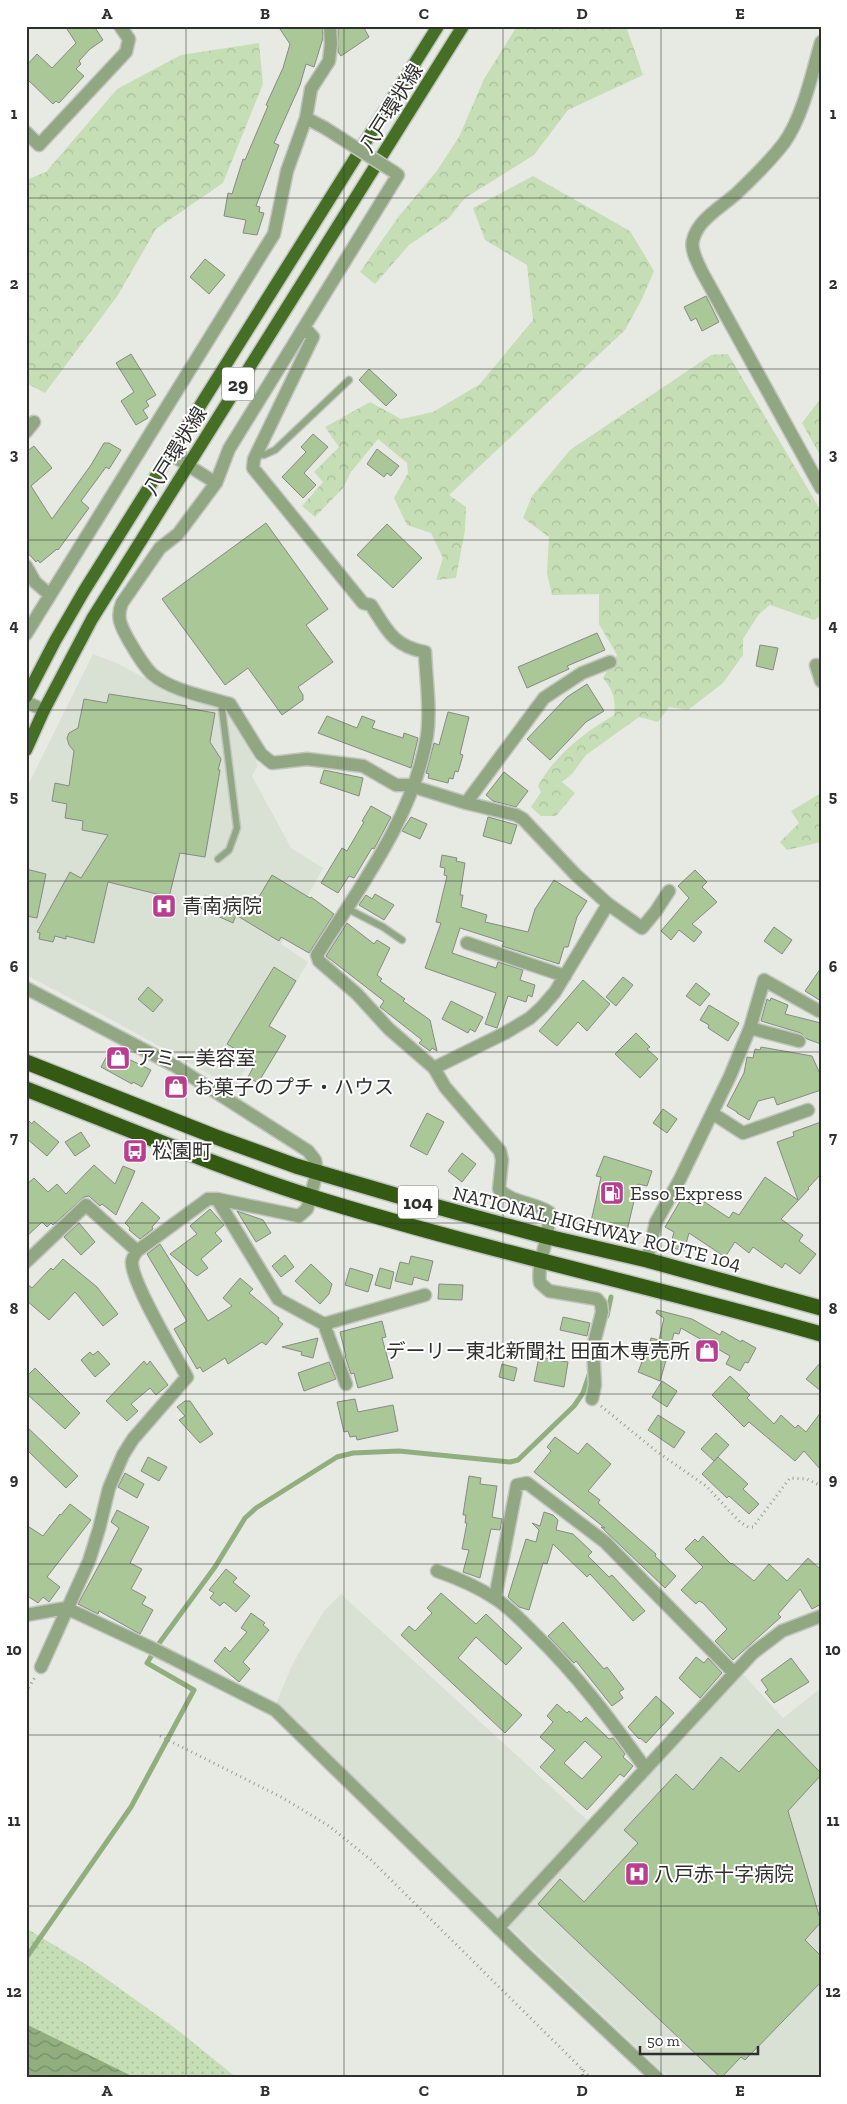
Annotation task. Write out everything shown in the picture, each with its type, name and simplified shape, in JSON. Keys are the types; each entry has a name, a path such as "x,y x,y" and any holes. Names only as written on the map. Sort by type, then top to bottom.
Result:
{"highway":[{"name":"NATIONAL HIGHWAY ROUTE 104","path":"26,1062 216,1137 317,1172 548,1237 647,1260 821,1308"},
{"name":"104","path":"26,1089 220,1165 312,1196 415,1227 726,1307 821,1334"}],"main road":[{"name":"八戸環状線","path":"26,697 84,591 438,26"},
{"name":"八戸環状線","path":"26,750 44,710 92,619 463,26"}],"street":[{"path":"26,132 39,145 126,52 129,39 120,26"},
{"path":"26,634 274,234 287,171 306,118 311,89 329,61 331,44 330,26"},
{"path":"821,42 810,84 785,141 763,168 705,220 693,238 692,246 702,272 821,488"},
{"path":"306,118 325,128 398,175 229,449 216,482 178,534 160,548 122,603 118,614 126,635 138,657 152,674 171,686 230,704 261,754 272,763 307,759 363,766 396,785 414,787 466,803 516,815 523,819 575,874 608,904 642,928 669,891"},
{"path":"304,328 313,337 256,454 253,468 363,604 371,604 389,633 396,640 411,649 425,652 427,735 414,787 394,833 317,955 319,961 357,994 389,1029 434,1068 445,1087 500,1151 502,1160 499,1189 505,1196 542,1207 549,1212 550,1223 539,1277 540,1283 549,1291 597,1299 601,1304 602,1312 593,1347 595,1385 592,1399"},
{"path":"170,454 216,482"},
{"path":"26,566 34,582 50,595"},
{"path":"466,803 544,698 582,673 610,662"},
{"path":"816,664 821,681"},
{"path":"26,702 44,710"},
{"path":"434,1068 505,1033 530,1018 542,1007 565,976 608,904"},
{"path":"467,943 565,976"},
{"path":"647,1260 656,1222 679,1181 733,1070 750,1028 764,980 819,1011"},
{"path":"26,988 175,1066 308,1151 315,1160 317,1172 312,1196 306,1211 298,1216 217,1198 208,1199 137,1251 132,1261 135,1275 150,1309 188,1377 133,1439 123,1455 108,1488 99,1529 89,1561 66,1608 41,1667"},
{"path":"750,1028 799,1041"},
{"path":"712,1112 743,1133 808,1110"},
{"path":"217,1198 278,1299 324,1324 346,1384"},
{"path":"26,1262 86,1205 137,1251"},
{"path":"324,1324 425,1295"},
{"path":"495,1598 517,1485 527,1483 605,1542 734,1673"},
{"path":"437,1572 457,1578 495,1598 510,1610 565,1663 605,1712 645,1768"},
{"path":"26,1615 66,1608 156,1650 275,1710 498,1928 657,2078"},
{"path":"498,1928 753,1653 782,1631 821,1616"}],"lane":[{"path":"256,454 264,455 275,450 349,380"},
{"path":"218,859 228,850 233,842 237,828 221,701"},
{"path":"346,908 383,926 402,940"}],"path":[{"path":"592,1399 656,1451 706,1486 740,1522 748,1527 753,1527 790,1478 807,1479 821,1486"},
{"path":"160,1736 283,1798 329,1826 371,1860 591,2078"},
{"path":"582,2069 583,2078"}],"shaded area":[{"name":"青南病院","path":"93,654 119,664 170,692 202,698 227,711 258,765 252,776 291,848 323,868 281,944 308,962 234,1088 112,1020 26,975 26,789"},
{"name":"八戸赤十字病院","path":"341,1594 597,1829 741,1672 783,1718 821,1688 821,2078 669,2078 275,1706 293,1663 324,1611"}],"green space":[{"path":"517,26 626,26 643,75 568,110 534,155 465,198 449,218 409,245 375,284 360,272 399,216 436,172 459,137 484,79"},
{"path":"259,43 263,84 223,183 156,229 118,295 45,393 26,383 26,180 46,172 117,89 181,55"},
{"path":"533,176 630,231 654,271 642,299 625,330 449,495 466,507 465,530 456,578 436,580 443,558 431,533 407,525 394,498 408,473 407,463 378,439 351,472 343,488 315,517 302,506 323,482 314,472 339,447 325,427 370,402 401,419 433,412 480,384 533,320 527,265 485,240 473,208"},
{"path":"728,354 821,511 821,616 814,620 770,605 759,614 743,639 743,655 723,683 688,710 669,707 658,722 639,717 586,755 572,774 562,782 575,793 556,816 541,816 531,807 541,792 538,786 545,775 571,746 592,729 614,715 615,704 613,695 603,678 617,655 599,624 599,594 552,595 547,573 549,537 523,518 532,496 570,450 711,355"},
{"path":"821,398 821,457 802,423"},
{"path":"821,793 821,842 787,850 780,842 799,823 791,811"},
{"path":"26,1928 87,1965 175,2028 237,2078 136,2078 26,2024"}],"water":[{"path":"26,2024 136,2078 26,2078"}],"building":[{"path":"65,26 94,26 103,40 90,49 79,61 81,64 76,69 84,76 59,103 56,101 53,104 26,78 26,66 37,54 52,68 76,43"},
{"path":"278,26 322,26 323,38 314,67 306,64 300,85 274,143 279,145 256,206 260,207 259,212 264,213 257,235 243,233 246,220 224,216 228,193 232,194 243,159 245,160 268,106 266,105 283,68 290,44"},
{"path":"338,26 363,26 369,37 341,56 338,52"},
{"path":"205,259 225,275 209,294 190,277"},
{"path":"706,296 719,322 702,331 696,318 691,321 684,307"},
{"path":"131,354 156,395 146,401 149,406 143,410 148,418 136,425 121,401 134,392 116,363"},
{"path":"369,369 397,395 386,406 359,380"},
{"path":"313,434 328,447 304,473 316,485 303,498 282,477 306,452 301,447"},
{"path":"104,443 109,443 121,450 109,469 106,467 81,501 89,508 58,550 40,563 38,560 36,562 26,551 26,452 34,446 52,468 31,486 52,519 91,465"},
{"path":"377,449 399,466 391,476 387,473 384,477 367,464"},
{"path":"266,523 328,609 306,625 333,662 298,687 303,695 303,700 282,715 248,668 225,685 162,599"},
{"path":"387,524 422,558 393,588 357,555"},
{"path":"597,633 605,650 567,666 569,669 527,688 518,667"},
{"path":"760,645 778,648 773,670 756,666"},
{"path":"587,684 604,711 586,722 550,760 527,739 567,697"},
{"path":"109,694 187,706 186,708 215,713 210,742 221,759 205,857 180,853 169,897 108,882 94,943 66,936 66,939 55,936 53,942 39,939 40,933 37,932 70,872 81,878 108,835 82,830 83,821 65,818 67,804 52,801 55,783 69,786 74,751 69,745 67,738 69,733 78,728 84,699 107,703"},
{"path":"448,712 469,717 460,754 463,755 458,772 455,771 453,779 449,778 448,783 428,778 429,774 426,773 434,743 439,745"},
{"path":"327,716 357,728 362,716 375,721 372,728 403,738 404,733 418,738 411,768 318,733"},
{"path":"324,770 363,778 359,796 320,783"},
{"path":"504,772 528,791 516,807 493,801 486,795"},
{"path":"371,806 391,817 374,849 372,848 354,878 349,876 338,893 321,883 342,848 347,851"},
{"path":"411,817 427,824 420,839 402,831"},
{"path":"488,817 517,825 511,844 483,836"},
{"path":"442,855 457,858 456,861 465,863 460,895 463,895 461,907 487,915 485,922 528,932 535,909 554,880 587,901 577,917 568,947 564,947 559,964 502,946 504,942 460,928 452,953 496,968 498,962 523,970 520,980 535,985 532,997 528,995 526,1002 508,996 497,1028 485,1024 496,993 425,968 441,923 436,922 447,876 444,875 445,868 440,867"},
{"path":"26,869 46,874 37,918 26,916"},
{"path":"695,870 707,882 702,887 717,902 692,924 702,932 694,942 679,930 671,940 661,931 689,898 678,886"},
{"path":"272,875 311,897 334,914 309,953 281,937 279,941 236,915 233,923 200,908 205,896 223,903 226,896 253,907"},
{"path":"375,894 394,905 384,920 359,905 366,895 372,899"},
{"path":"347,923 374,944 377,940 390,948 377,975 382,979 380,981 405,999 403,1001 430,1020 437,1051 432,1048 430,1051 419,1043 422,1040 380,1007 384,1001 326,956"},
{"path":"774,927 792,940 782,954 764,941"},
{"path":"274,967 296,981 269,1026 286,1036 258,1083 248,1077 256,1062 227,1044"},
{"path":"821,968 821,1001 805,991"},
{"path":"623,977 633,985 616,1006 606,997"},
{"path":"583,980 610,1004 587,1031 578,1022 557,1046 539,1031"},
{"path":"696,983 710,994 700,1006 686,996"},
{"path":"148,987 163,1000 153,1012 138,999"},
{"path":"771,998 788,1005 785,1014 821,1023 821,1044 807,1039 801,1033 761,1021 767,999 770,1001"},
{"path":"451,1001 483,1017 475,1032 470,1029 468,1033 442,1019"},
{"path":"709,1005 739,1023 728,1041 708,1028 709,1025 700,1020"},
{"path":"636,1033 650,1047 647,1049 658,1059 640,1078 615,1054"},
{"path":"761,1047 812,1056 821,1076 821,1090 777,1105 774,1097 758,1101 749,1120 727,1106 744,1073 747,1057 753,1058 755,1049 760,1050"},
{"path":"110,1050 151,1070 142,1087 133,1082 132,1084 101,1067"},
{"path":"663,1109 677,1119 667,1133 653,1123"},
{"path":"427,1113 444,1122 427,1155 410,1146"},
{"path":"26,1118 32,1124 34,1121 59,1142 47,1156 26,1138"},
{"path":"821,1122 821,1174 809,1189 781,1219 803,1235 799,1241 816,1254 800,1274 785,1263 782,1268 753,1247 749,1253 735,1242 725,1257 689,1233 684,1251 670,1247 674,1232 665,1227 682,1198 695,1206 700,1199 729,1218 733,1212 739,1215 765,1177 798,1200 777,1142 794,1136 793,1132"},
{"path":"81,1132 90,1146 75,1156 65,1142"},
{"path":"462,1153 476,1164 462,1182 448,1171"},
{"name":"Esso Express","path":"604,1156 652,1171 647,1186 638,1184 626,1235 590,1226 601,1177 596,1176"},
{"path":"94,1165 115,1184 123,1166 135,1171 116,1215 102,1204 100,1206 89,1196 84,1197 53,1225 51,1223 47,1227 42,1222 26,1237 26,1185 34,1178 48,1192 57,1184 66,1194"},
{"path":"142,1202 160,1218 152,1227 153,1229 140,1239 129,1230 130,1228 125,1223"},
{"path":"210,1209 224,1225 215,1233 222,1241 201,1259 208,1268 197,1276 170,1254 197,1234 190,1226"},
{"path":"237,1211 263,1220 271,1233 256,1242"},
{"path":"79,1223 95,1242 81,1255 64,1237"},
{"path":"160,1244 208,1321 232,1306 223,1298 240,1278 253,1289 249,1293 279,1318 278,1320 283,1324 266,1345 262,1342 228,1364 225,1358 203,1372 200,1367 197,1369 174,1329 187,1321 147,1254"},
{"path":"285,1255 294,1267 281,1277 272,1266"},
{"path":"411,1256 433,1261 428,1281 414,1277 412,1285 395,1281 400,1262 409,1264"},
{"path":"63,1259 97,1287 118,1314 103,1326 75,1292 49,1320 26,1300 26,1283 32,1288 51,1268 53,1270"},
{"path":"311,1264 332,1284 329,1294 320,1304 295,1281"},
{"path":"350,1268 373,1275 368,1292 345,1285"},
{"path":"380,1268 394,1272 390,1289 375,1285"},
{"path":"439,1284 463,1285 462,1300 438,1299"},
{"path":"657,1310 692,1319 720,1335 722,1331 756,1348 748,1363 745,1362 740,1371 726,1364 730,1356 681,1328 679,1334 674,1333 660,1381 638,1372 643,1359 645,1359 651,1338 659,1340 664,1318 656,1313"},
{"path":"563,1317 590,1323 587,1336 560,1330"},
{"path":"382,1321 386,1337 382,1338 393,1378 358,1388 354,1373 351,1374 345,1356 340,1332"},
{"path":"318,1338 313,1358 301,1355 302,1352 282,1347"},
{"path":"98,1351 110,1364 95,1377 81,1360 90,1352 93,1355"},
{"path":"539,1357 568,1362 564,1387 534,1381"},
{"path":"144,1361 147,1365 150,1361 168,1385 156,1395 150,1388 131,1404 138,1411 127,1421 106,1401"},
{"path":"329,1362 336,1379 304,1391 298,1373"},
{"path":"821,1362 821,1391 806,1379"},
{"path":"502,1364 517,1368 514,1381 499,1377"},
{"path":"35,1368 80,1413 65,1429 26,1393 26,1377"},
{"path":"730,1376 750,1395 747,1398 774,1424 781,1415 795,1428 798,1425 806,1432 821,1412 821,1470 804,1451 795,1461 749,1422 744,1427 712,1395"},
{"path":"662,1381 677,1391 667,1407 652,1397"},
{"path":"355,1399 358,1412 393,1405 398,1431 357,1440 356,1436 350,1437 348,1431 344,1432 337,1402"},
{"path":"185,1401 190,1401 213,1434 200,1443 179,1420 185,1416 177,1407"},
{"path":"658,1415 685,1432 674,1448 648,1430"},
{"path":"26,1426 78,1476 66,1488 26,1449"},
{"path":"716,1433 729,1445 714,1461 701,1449"},
{"path":"555,1437 578,1454 587,1443 611,1464 588,1491 600,1500 598,1503 656,1554 655,1556 676,1576 665,1588 601,1527 605,1528 534,1472 551,1451 547,1447"},
{"path":"148,1457 167,1467 159,1481 141,1471"},
{"path":"718,1457 748,1484 743,1489 759,1504 749,1514 729,1496 727,1498 702,1474"},
{"path":"125,1473 144,1484 137,1498 118,1487"},
{"path":"469,1476 481,1478 480,1484 497,1486 492,1517 502,1519 500,1530 491,1529 480,1578 463,1572 469,1550 462,1549 467,1523 465,1523 466,1515 463,1515"},
{"path":"70,1504 91,1520 47,1577 60,1587 49,1602 43,1597 38,1603 26,1595 26,1525 43,1536"},
{"path":"117,1510 149,1527 130,1563 142,1569 131,1589 146,1597 142,1604 153,1610 140,1634 99,1611 98,1614 78,1604 119,1528 111,1522"},
{"path":"544,1512 553,1515 558,1520 556,1530 573,1534 592,1552 588,1556 609,1577 612,1575 645,1611 633,1621 590,1574 587,1577 553,1544 547,1564 543,1563 529,1610 519,1607 508,1597 526,1539 536,1542 539,1530 532,1523 540,1526"},
{"path":"703,1536 731,1564 754,1581 769,1564 787,1581 808,1558 821,1570 821,1604 812,1609 800,1589 778,1614 781,1617 733,1660 715,1641 727,1629 703,1603 699,1601 696,1604 681,1590 703,1567 685,1549 695,1539 698,1542"},
{"path":"226,1569 237,1578 233,1582 250,1596 236,1612 224,1602 220,1606 210,1598 214,1593 209,1590"},
{"path":"441,1593 476,1624 486,1614 522,1648 506,1665 476,1637 458,1658 522,1715 505,1733 401,1635 409,1626 415,1631 432,1613 427,1608"},
{"path":"251,1613 265,1623 263,1625 269,1630 243,1662 250,1669 239,1682 214,1661 225,1647 230,1652 247,1632 241,1628"},
{"path":"563,1622 604,1669 607,1667 624,1689 619,1692 623,1698 612,1706 576,1661 574,1663 548,1636"},
{"path":"696,1657 704,1663 708,1658 722,1673 700,1698 679,1678"},
{"path":"791,1658 809,1682 774,1703 765,1692 768,1690 761,1680"},
{"path":"656,1696 674,1713 646,1743 639,1739 628,1727"},
{"path":"557,1704 567,1713 569,1711 581,1722 586,1717 609,1739 613,1738 625,1754 623,1757 633,1766 624,1777 620,1774 587,1810 540,1767 555,1750 540,1737 553,1722 547,1716","holes":["585,1741 602,1757 582,1779 564,1763"]},
{"path":"778,1729 821,1773 788,1811 821,1922 805,1940 821,1956 821,1982 745,2060 741,2057 721,2078 538,1904 560,1879 584,1902 638,1843 624,1830 676,1774 693,1790 721,1757 739,1772"}],"waterway":[{"path":"607,1316 611,1297"},
{"path":"26,1958 131,1807 194,1690 147,1663 160,1642 215,1567 245,1518 256,1508 337,1457 353,1453 399,1451 510,1462 518,1460 574,1406 583,1393 590,1372"}],"place":[{"name":"青南病院","path":"164,906"},
{"name":"アミー美容室","path":"118,1058"},
{"name":"お菓子のプチ・ハウス","path":"176,1087"},
{"name":"松園町","path":"135,1151"},
{"name":"Esso Express","path":"612,1193"},
{"name":"デーリー東北新聞社 田面木専売所","path":"707,1351"},
{"name":"八戸赤十字病院","path":"637,1874"}]}
